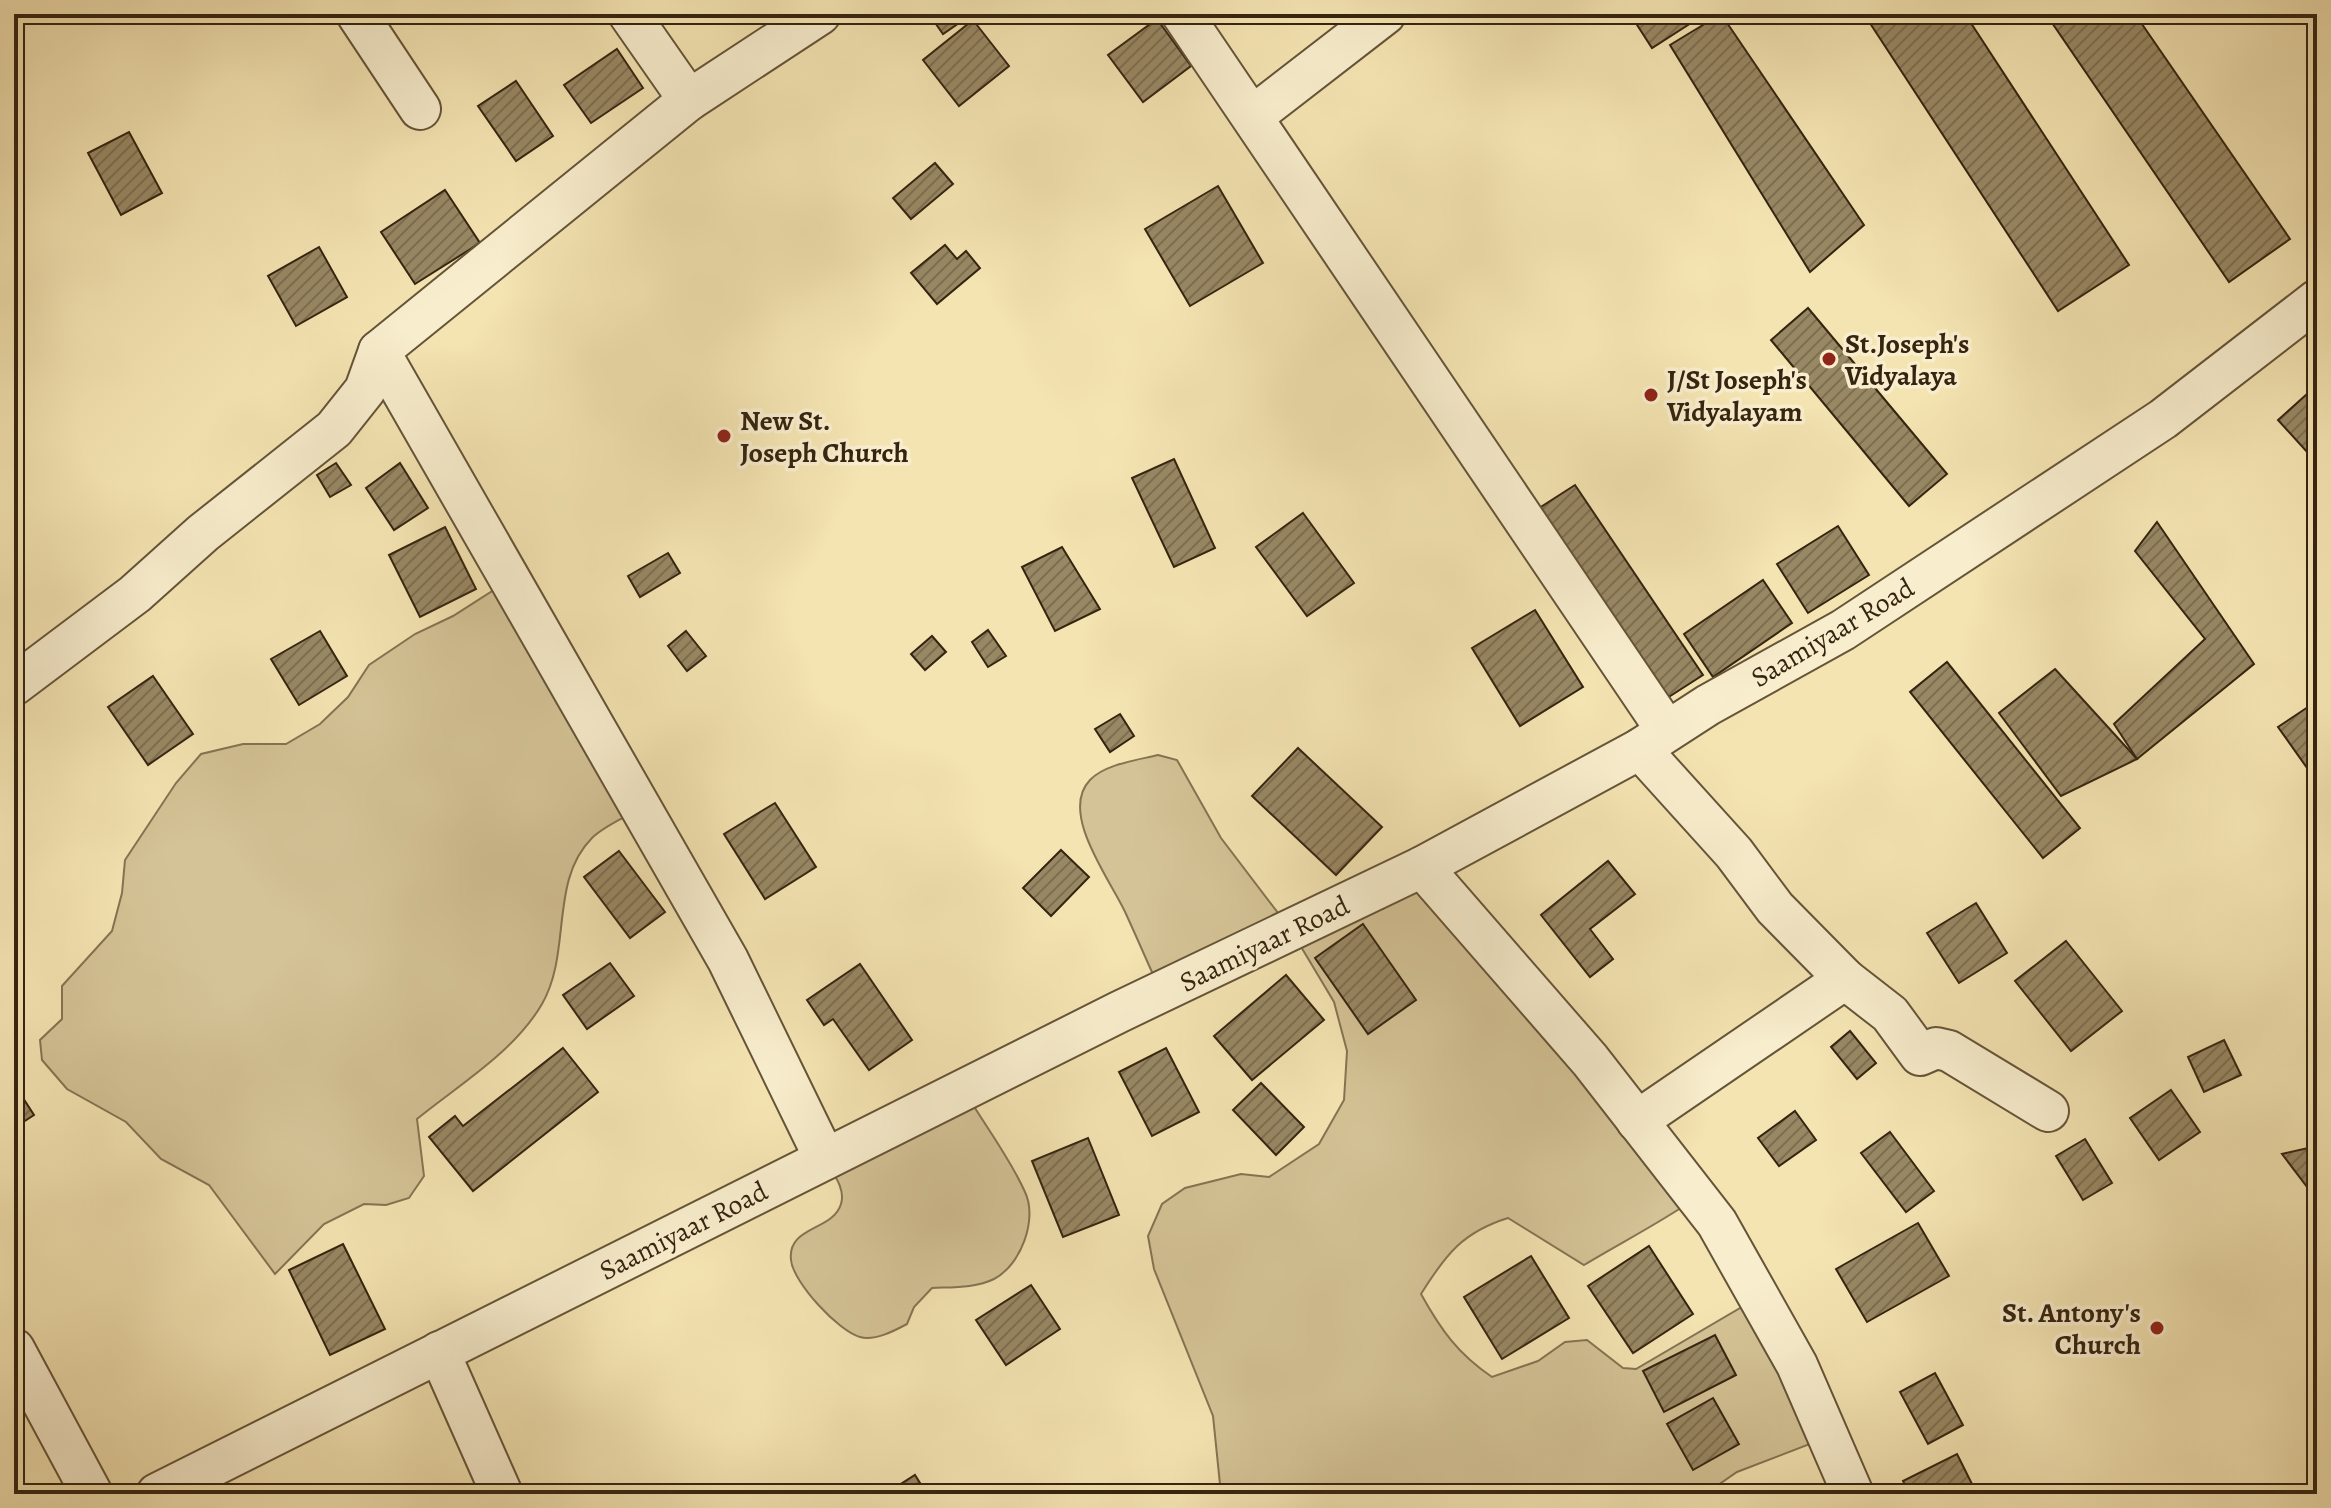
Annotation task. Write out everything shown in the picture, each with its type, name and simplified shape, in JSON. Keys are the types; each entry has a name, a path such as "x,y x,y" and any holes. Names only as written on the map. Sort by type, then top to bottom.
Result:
{"street":[{"path":"357,14 420,109"},
{"path":"629,14 689,100"},
{"path":"14,685 135,594 203,533 334,429 365,390 379,351 689,100 820,14"},
{"path":"1182,14 1253,116 1653,740 1775,908 1845,979 1890,1014 1920,1055 1936,1048 1949,1051 2048,1111"},
{"path":"1253,116 1385,14"},
{"name":"Saamiyaar Road","path":"157,1494 825,1159 1422,867 1653,740 1843,630 2163,419 2317,300"},
{"path":"379,351 728,960 825,1159"},
{"path":"1422,867 1590,1060 1717,1223 1797,1365 1853,1494"},
{"path":"1637,1121 1845,979"},
{"path":"14,1349 92,1494"},
{"path":"439,1352 502,1494"}],"shaded area":[{"path":"508,581 639,809 597,834 579,855 565,896 551,984 530,1021 485,1066 417,1119 424,1176 409,1198 386,1205 364,1204 324,1224 275,1274 209,1185 161,1159 126,1122 67,1089 42,1060 40,1040 62,1019 62,986 112,931 122,893 125,860 176,783 201,754 243,744 286,744 320,724 348,697 369,665 415,634 453,616"},
{"path":"1158,755 1177,760 1221,838 1291,930 1161,992 1091,847 1080,810 1082,794 1096,775 1122,763"},
{"path":"1422,867 1696,1198 1584,1265 1508,1218 1467,1238 1448,1256 1421,1294 1443,1330 1469,1359 1492,1377 1538,1361 1565,1342 1587,1340 1623,1368 1636,1369 1759,1297 1828,1437 1737,1472 1705,1494 1221,1494 1213,1416 1154,1269 1148,1236 1162,1204 1185,1188 1241,1174 1269,1177 1319,1144 1344,1100 1347,1051 1334,1002 1291,930"},
{"path":"964,1090 1019,1179 1029,1203 1028,1228 1019,1252 1004,1272 994,1279 972,1286 932,1288 914,1307 907,1324 878,1336 860,1337 840,1326 818,1304 800,1280 791,1260 796,1241 829,1219 841,1204 840,1186 825,1159"}],"building":[{"path":"929,14 972,14 943,34"},
{"path":"1630,14 1705,14 1652,48"},
{"path":"1721,14 1864,225 1810,272 1670,45"},
{"path":"1864,14 1965,14 2129,265 2058,311"},
{"path":"2046,14 2135,14 2290,239 2229,282"},
{"path":"1157,19 1191,66 1143,102 1108,55"},
{"path":"973,20 1009,66 959,106 923,60"},
{"path":"617,49 643,88 591,123 564,85"},
{"path":"516,81 553,136 516,161 478,106"},
{"path":"129,132 162,193 121,215 88,153"},
{"path":"935,163 953,184 911,219 893,198"},
{"path":"1218,186 1263,263 1190,306 1145,229"},
{"path":"445,190 480,243 415,284 381,232"},
{"path":"945,245 957,259 966,251 980,268 937,304 911,273"},
{"path":"319,247 347,297 296,326 268,276"},
{"path":"1808,308 1947,474 1909,506 1771,340"},
{"path":"2317,385 2317,463 2278,420"},
{"path":"1174,459 1215,548 1174,567 1132,478"},
{"path":"336,463 351,485 330,497 317,475"},
{"path":"400,463 428,508 394,530 366,488"},
{"path":"1575,485 1703,675 1661,702 1533,512"},
{"path":"1303,513 1354,583 1307,616 1256,547"},
{"path":"2157,522 2254,664 2137,759 2114,724 2205,639 2135,551"},
{"path":"1838,526 1869,575 1808,613 1777,564"},
{"path":"445,527 476,589 420,617 389,555"},
{"path":"1062,547 1100,609 1055,631 1022,567"},
{"path":"668,553 680,573 640,597 628,576"},
{"path":"1763,580 1792,623 1713,677 1684,634"},
{"path":"1535,610 1583,687 1520,726 1472,648"},
{"path":"988,630 1006,656 988,667 972,642"},
{"path":"320,631 347,676 299,705 271,659"},
{"path":"686,631 706,656 687,671 668,646"},
{"path":"932,636 946,652 925,670 911,654"},
{"path":"1947,662 2080,828 2043,858 1910,692"},
{"path":"2055,669 2137,759 2061,796 1999,713"},
{"path":"153,676 193,734 148,765 108,707"},
{"path":"2317,701 2317,782 2278,727"},
{"path":"1120,714 1134,736 1110,752 1095,729"},
{"path":"1298,748 1382,827 1336,875 1252,796"},
{"path":"775,803 816,867 765,899 724,834"},
{"path":"1061,850 1089,877 1051,916 1023,888"},
{"path":"619,851 665,912 630,938 584,877"},
{"path":"1608,861 1635,894 1590,929 1613,959 1590,977 1541,915"},
{"path":"1976,903 2007,953 1959,983 1927,933"},
{"path":"1363,924 1416,1000 1368,1034 1315,958"},
{"path":"2066,941 2122,1011 2071,1051 2015,981"},
{"path":"610,963 634,996 587,1029 563,995"},
{"path":"860,964 912,1040 869,1070 833,1019 824,1025 807,1000"},
{"path":"1286,975 1324,1020 1252,1080 1214,1036"},
{"path":"1850,1031 1876,1063 1857,1079 1831,1047"},
{"path":"2224,1040 2241,1075 2204,1092 2188,1057"},
{"path":"563,1048 598,1092 473,1191 429,1137 455,1116 463,1126"},
{"path":"1166,1048 1199,1112 1152,1136 1119,1072"},
{"path":"1261,1083 1304,1127 1276,1155 1233,1110"},
{"path":"14,1084 34,1115 14,1128"},
{"path":"2171,1090 2200,1132 2159,1160 2130,1118"},
{"path":"1795,1111 1816,1140 1779,1166 1758,1138"},
{"path":"1890,1132 1934,1191 1906,1212 1861,1153"},
{"path":"1088,1138 1119,1215 1063,1237 1032,1161"},
{"path":"2085,1139 2112,1183 2083,1200 2056,1156"},
{"path":"2317,1146 2317,1200 2282,1154"},
{"path":"1918,1223 1949,1276 1867,1322 1836,1269"},
{"path":"343,1244 385,1329 330,1355 289,1270"},
{"path":"1649,1246 1693,1314 1633,1353 1588,1286"},
{"path":"1531,1256 1569,1318 1502,1359 1464,1297"},
{"path":"1031,1285 1060,1329 1006,1365 976,1320"},
{"path":"1715,1335 1736,1375 1664,1412 1643,1371"},
{"path":"1935,1373 1963,1425 1928,1444 1900,1392"},
{"path":"1713,1398 1739,1444 1693,1470 1667,1424"},
{"path":"1957,1454 1977,1494 1910,1494 1903,1481"},
{"path":"915,1475 927,1494 885,1494"}],"place":[{"name":"St.Joseph's Vidyalaya","path":"1829,359"},
{"name":"J/St Joseph's Vidyalayam","path":"1651,395"},
{"name":"New St. Joseph Church","path":"724,436"},
{"name":"St. Antony's Church","path":"2157,1328"}]}
